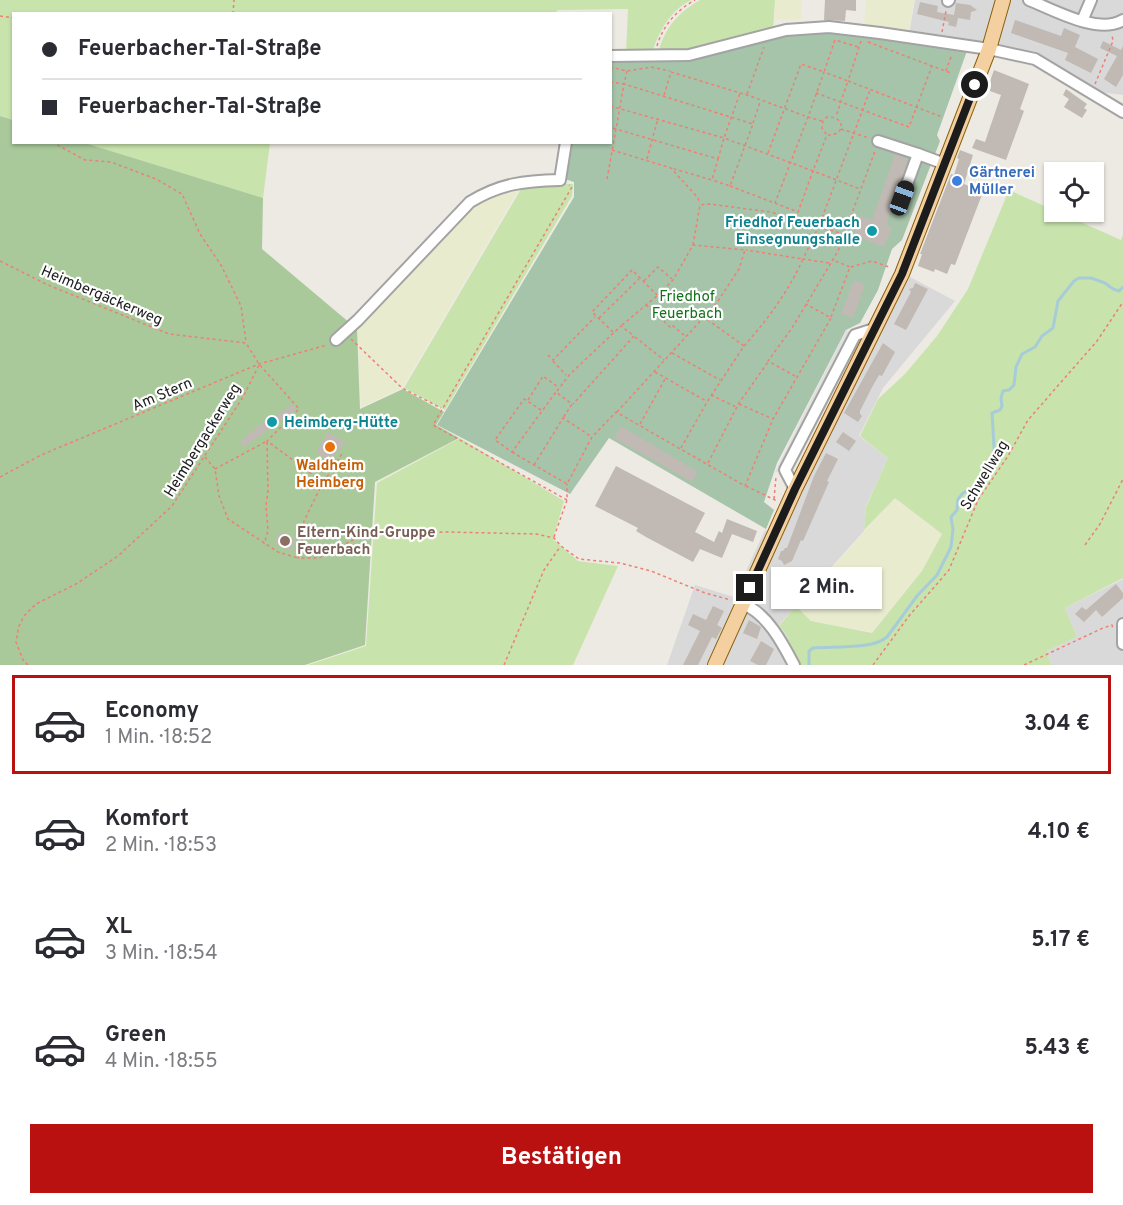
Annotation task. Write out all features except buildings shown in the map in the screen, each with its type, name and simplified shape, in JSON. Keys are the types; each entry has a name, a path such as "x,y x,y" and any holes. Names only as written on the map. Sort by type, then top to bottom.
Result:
{"main road":[{"path":"715,665 743,604 780,503 795,489 902,274 989,49 1003,0"}],"street":[{"path":"1029,0 1095,25 1112,25 1123,20"},
{"path":"1082,21 1091,0"},
{"path":"612,56 689,55 786,30 829,27 989,49 1035,59 1123,112"},
{"path":"878,141 945,164"},
{"path":"336,340 470,202 489,190 523,181 560,180 566,144"},
{"path":"902,198 918,154"},
{"path":"795,489 785,470 855,335 874,329"},
{"path":"743,604 756,611 784,646 794,665"},
{"path":"1123,624 1123,644"}],"path":[{"path":"654,55 658,40 673,17 684,6 695,0"},
{"path":"940,42 948,1"},
{"path":"1091,93 1113,41 1112,25"},
{"path":"775,203 835,40 859,48"},
{"path":"836,117 861,40 951,73"},
{"path":"747,95 764,47"},
{"path":"946,71 951,54"},
{"path":"768,154 801,64 942,117"},
{"path":"816,93 909,127 932,66"},
{"path":"612,67 627,71 651,67 671,72 823,121"},
{"path":"606,179 627,71"},
{"path":"664,95 671,72"},
{"path":"612,82 664,95 753,124"},
{"path":"681,449 706,402 744,346 778,305 792,283 819,226 870,90"},
{"path":"712,180 740,93"},
{"path":"730,186 761,100"},
{"path":"612,106 724,138 861,189"},
{"path":"827,135 822,128 823,121 827,117 836,117 840,120 841,129"},
{"path":"647,160 658,118"},
{"path":"612,128 718,159"},
{"path":"708,465 738,403 792,328 838,251 878,141 841,129"},
{"path":"827,135 835,135 841,129"},
{"path":"612,150 712,180 798,212 827,135"},
{"path":"56,144 85,160 111,162 156,179 182,194 200,234 221,265 241,306 246,342 259,364 299,409 267,441 215,469"},
{"path":"512,452 568,376 673,280 693,245 700,205 698,198 671,168"},
{"path":"560,180 572,187 433,425 567,500"},
{"path":"700,205 722,204 762,210 844,234"},
{"path":"693,245 745,250 830,263"},
{"path":"554,538 567,500 567,484 592,437 716,304 738,269 745,250"},
{"path":"832,260 850,267 872,261 889,267"},
{"name":"Heimbergäckerweg","path":"0,261 48,285 169,334 246,342"},
{"path":"644,282 658,267 673,280"},
{"path":"745,486 773,419 831,318 850,267"},
{"path":"614,333 592,312 632,270 658,295"},
{"path":"552,360 640,278"},
{"name":"Schwellwag","path":"873,665 909,616 949,570 978,500 1008,456 1028,420 1097,341 1123,302"},
{"path":"806,304 831,318"},
{"path":"646,305 670,327 672,325 686,336"},
{"path":"704,318 744,346"},
{"path":"621,326 664,361"},
{"path":"345,332 402,388 442,409"},
{"path":"533,466 573,404 634,336"},
{"name":"Am Stern","path":"0,477 41,455 259,364 321,348 336,340"},
{"path":"672,353 721,380"},
{"path":"548,355 568,376"},
{"path":"768,361 796,377"},
{"name":"Heimbergackerweg","path":"28,665 23,660 16,642 19,626 24,616 36,604 76,584 118,556 172,506 243,397 259,364"},
{"path":"655,372 706,402"},
{"path":"527,401 543,376 559,387"},
{"path":"639,425 666,378"},
{"path":"556,392 573,404"},
{"path":"711,395 736,407"},
{"path":"541,410 524,399 495,440 533,466 567,484"},
{"path":"738,403 773,419"},
{"path":"616,412 745,486 780,503"},
{"path":"563,418 592,437"},
{"path":"267,441 323,482"},
{"path":"264,544 268,531 267,441"},
{"path":"298,558 301,551 304,521 323,482 343,452"},
{"path":"205,457 215,469 219,496 228,519 278,552 298,558 319,558 364,534 446,532 536,534 554,538 579,559 620,563 651,571 705,593 743,604"},
{"path":"780,503 775,479 785,470"},
{"path":"1085,545 1100,524 1123,479"},
{"path":"504,665 544,570 561,546"},
{"path":"1024,665 1103,628"}],"shaded area":[{"path":"915,0 1123,0 1123,95 1090,91 1048,60 998,48 909,34"},
{"path":"910,277 955,301 883,388 859,436 888,458 866,506 864,531 778,626 789,638 781,647 789,665 667,665 695,585 734,597 765,530 782,533 857,377"},
{"path":"846,330 859,338 788,472 775,472"},
{"path":"1123,579 1123,665 1051,665 1047,651 1077,637 1065,608"}],"green space":[{"path":"0,0 691,0 666,22 652,53 626,53 628,9 557,10 556,12 12,12 12,120 0,116"},
{"path":"700,0 775,0 773,30 689,53 658,53 664,36 673,22"},
{"path":"775,0 802,0 801,19 774,20"},
{"path":"866,0 914,0 908,34 864,28"},
{"name":"Friedhof Feuerbach","path":"842,29 968,48 937,135 940,141 902,240 892,249 878,290 860,323 846,330 777,463 764,502 774,510 766,529 609,438 570,494 437,425 574,197 574,182 565,179 570,144 612,144 612,58 688,58 786,34"},
{"path":"0,116 12,120 12,144 88,144 263,198 262,249 357,329 360,409 403,389 444,412 436,425 459,438 375,482 365,645 305,665 0,665"},
{"path":"88,144 270,144 263,198"},
{"path":"522,184 402,388 361,407 357,326 472,204"},
{"path":"524,184 573,184 572,196 445,410 404,388"},
{"path":"1009,190 1044,206 1044,222 1081,222 1121,240 1123,235 1123,578 1065,608 1077,637 1047,651 1051,665 794,665 781,647 789,638 779,626 796,606 811,621 872,633 922,571 942,534 895,498 864,530 866,507 888,458 860,436 878,399 905,374 937,336 968,289"},
{"path":"460,438 564,501 553,539 578,561 618,566 573,665 308,665 366,646 377,483"},
{"path":"895,498 942,534 922,571 872,632 811,621 797,606"}],"waterway":[{"path":"809,665 809,651 813,648 862,646 887,637 917,596 937,575 951,547 953,529 951,517 957,510 958,499 963,493 984,482 995,464 992,413 1000,410 1003,391 1009,390 1014,385 1016,367 1022,354 1035,347 1042,336 1053,328 1058,301 1074,281 1079,278 1091,278 1119,291 1123,287"}],"place":[{"name":"Gärtnerei Müller","path":"957,181"},
{"name":"Friedhof Feuerbach Einsegnungshalle","path":"872,231"},
{"name":"Heimberg-Hütte","path":"272,422"},
{"name":"Waldheim Heimberg","path":"330,447"},
{"name":"Eltern-Kind-Gruppe Feuerbach","path":"285,541"}],"route":[{"path":"750,588 786,506 902,274 975,85"}]}
